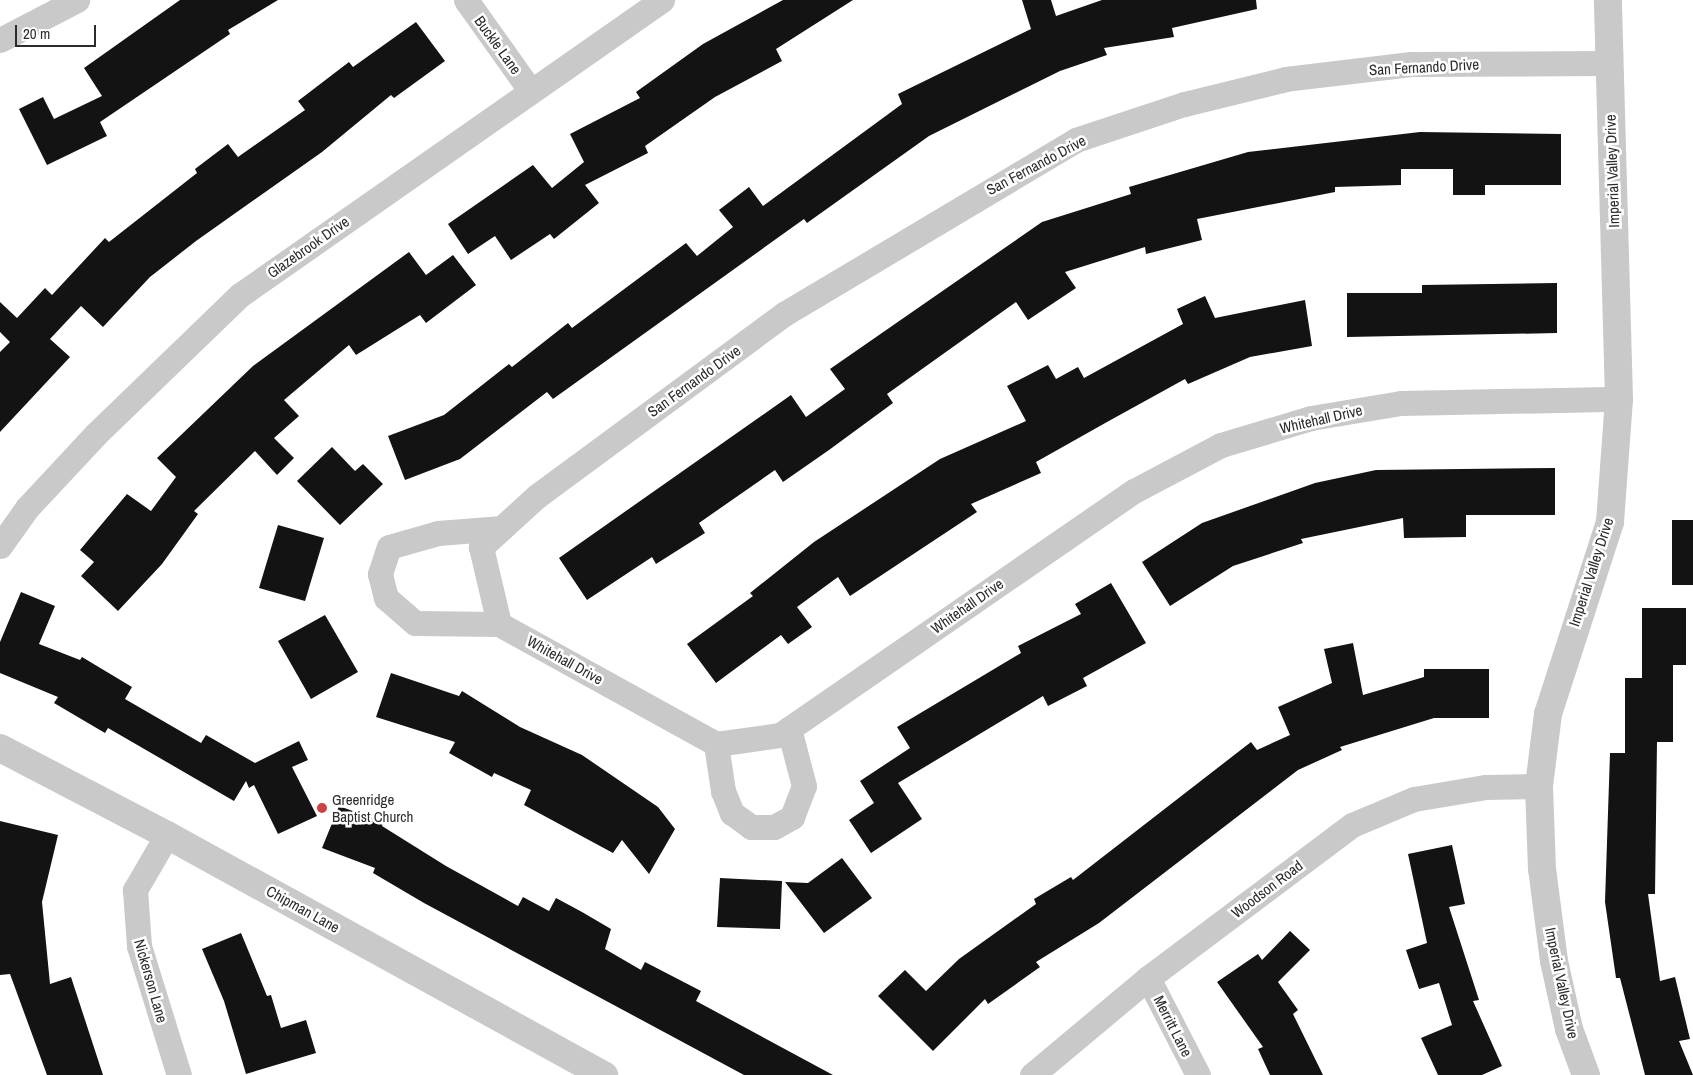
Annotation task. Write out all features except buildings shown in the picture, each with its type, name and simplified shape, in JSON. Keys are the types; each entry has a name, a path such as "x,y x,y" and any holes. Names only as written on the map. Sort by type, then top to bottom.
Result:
{"street":[{"path":"0,40 77,0"},
{"name":"Buckle Lane","path":"466,0 530,90"},
{"name":"Glazebrook Drive","path":"0,546 26,508 96,434 240,295 530,90 662,0"},
{"name":"Imperial Valley Drive","path":"1586,1075 1569,1029 1554,961 1542,869 1539,786 1548,714 1562,662 1610,522 1619,399 1608,63 1608,0"},
{"name":"San Fernando Drive","path":"502,528 546,490 784,314 1076,140 1184,104 1286,79 1411,64 1608,63"},
{"name":"Whitehall Drive","path":"499,624 716,744 780,735 1134,491 1221,445 1311,418 1401,403 1619,399"},
{"path":"502,528 481,547 499,624 415,623 386,598 380,574 389,547 438,533 502,528"},
{"path":"716,744 723,791 732,813 751,826 774,827 792,817 804,786 789,729"},
{"name":"Chipman Lane","path":"0,748 167,835 604,1075"},
{"name":"Woodson Road","path":"1032,1075 1148,978 1352,825 1414,799 1486,787 1539,786"},
{"name":"Nickerson Lane","path":"167,835 135,890 139,946 179,1075"},
{"name":"Merritt Lane","path":"1148,978 1198,1075"}],"place":[{"name":"Greenridge Baptist Church","path":"322,808"}]}
